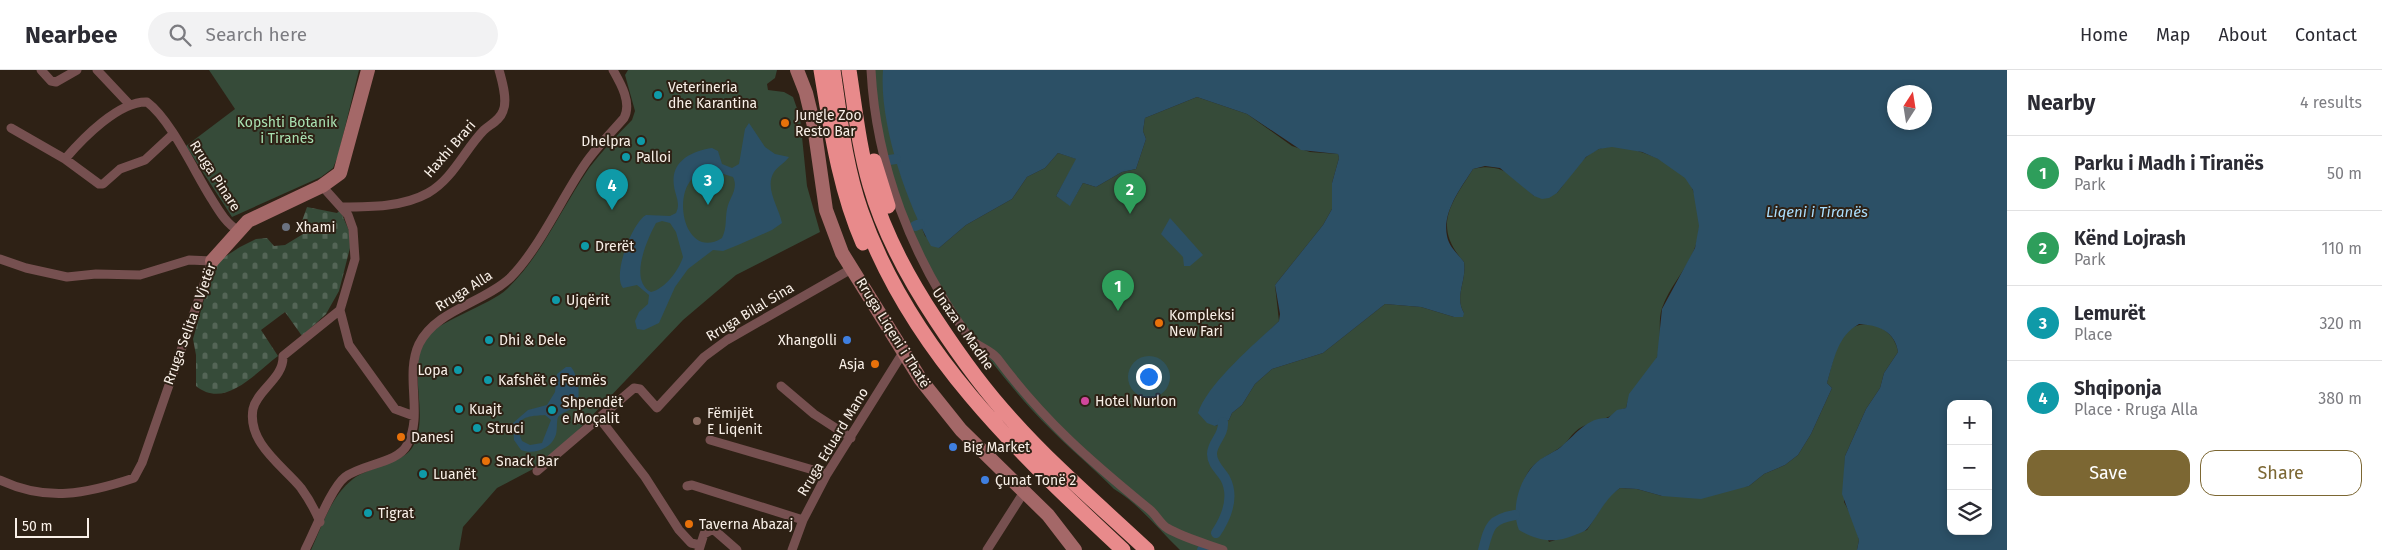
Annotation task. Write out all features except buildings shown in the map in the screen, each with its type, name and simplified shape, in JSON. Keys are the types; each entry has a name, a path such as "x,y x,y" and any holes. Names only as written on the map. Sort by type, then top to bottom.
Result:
{"highway":[{"path":"821,70 837,166 854,222 872,263 896,304 915,318"},
{"path":"833,70 848,164 860,210 883,264 915,318 957,381 1004,436 1123,550"},
{"name":"Unaza e Madhe","path":"849,70 862,153 877,207 902,265 938,324 969,369 1034,444 1147,550"},
{"path":"859,70 872,151 883,193 905,252 935,306 938,324"}],"street":[{"path":"41,70 51,81 56,82 77,70"},
{"path":"65,159 96,129 130,105 97,70"},
{"name":"Rruga Selita e Vjetër","path":"0,480 46,495 85,491 134,478 142,463 199,292 212,261 238,230 259,215 322,186 340,173 368,70"},
{"name":"Haxhi Brari","path":"342,208 384,206 417,198 435,188 461,160 478,137 504,111 504,92 499,70"},
{"name":"Rruga Liqeni i Thatë","path":"797,70 806,93 814,126 821,185 829,221 839,247 921,380 961,430 1048,515 1075,550"},
{"path":"871,70 878,130 895,198 921,257 941,295 968,337 976,345 991,351 1018,388 1052,426 1106,475 1151,510 1163,526 1223,550"},
{"name":"Rruga Alla","path":"305,550 320,522 327,503 343,479 356,470 402,453 410,438 414,416 413,370 419,345 426,334 447,316 498,288 526,258 586,163 627,113 627,101 616,71"},
{"name":"Rruga Pinare","path":"130,105 147,102 164,117 216,206 232,226 238,230"},
{"name":"Rruga Pinare","path":"11,128 65,159 99,184 103,184 120,169 145,160 173,134"},
{"path":"322,186 348,215 353,229 355,259 340,310 348,345 395,409 414,416"},
{"path":"0,259 26,268 67,277 96,274 140,275 189,260 212,261"},
{"name":"Rruga Bilal Sina","path":"538,471 634,388 640,390 657,408 704,357 727,340 853,268"},
{"path":"320,522 309,500 256,436 253,426 253,407 283,365 283,356 340,310"},
{"name":"Rruga Eduard Mano","path":"792,550 803,520 827,474 904,351"},
{"path":"780,386 814,414 851,438"},
{"path":"600,419 646,477 679,530 690,543 700,547 704,534 713,529 737,550"},
{"path":"710,440 827,474"},
{"path":"687,486 692,485 803,520"},
{"path":"986,550 1024,492"}],"green space":[{"name":"Kopshti Botanik i Tiranës","path":"209,70 359,70 338,156 333,168 321,177 232,217 186,146 235,109"},
{"path":"628,70 777,70 775,78 767,84 768,90 784,92 793,97 800,117 807,186 820,232 736,275 683,320 567,442 535,468 497,488 463,527 459,550 311,550 328,512 345,486 360,475 401,457 412,448 420,423 419,354 429,334 450,320 489,301 507,289 531,262 589,168 632,120 635,111 625,75"},
{"path":"873,70 883,70 886,110 900,172 925,236 939,248 966,225 1012,199 1027,177 1045,168 1058,153 1077,159 1056,196 1070,205 1083,183 1096,187 1122,172 1136,169 1146,139 1143,131 1145,118 1197,97 1247,114 1292,146 1310,152 1338,154 1339,158 1332,183 1332,209 1323,225 1275,285 1279,321 1235,364 1215,426 1229,420 1232,413 1242,405 1255,384 1272,369 1323,353 1385,304 1421,307 1454,317 1464,313 1461,307 1460,294 1464,276 1464,262 1454,249 1447,226 1452,204 1473,169 1483,167 1500,169 1514,177 1534,196 1557,193 1581,162 1599,149 1620,147 1632,149 1658,159 1679,171 1689,183 1697,202 1699,229 1694,250 1662,308 1660,345 1657,357 1654,364 1632,393 1626,408 1578,429 1564,445 1532,467 1524,479 1521,489 1549,542 1587,530 1609,496 1620,488 1637,489 1662,496 1749,486 1764,474 1785,465 1798,455 1811,434 1832,388 1827,383 1839,343 1849,330 1857,326 1875,325 1890,335 1898,352 1884,373 1880,388 1866,409 1845,456 1844,502 1854,521 1859,540 1857,550 1180,550 1141,510 1114,489 1032,410 987,356 947,298 914,237 889,171 881,134"},
{"path":"307,207 337,213 340,210 350,233 350,248 339,291 326,314 302,336 285,312 261,330 278,356 250,379 229,391 218,394 207,392 196,386 196,355 193,339 212,271 223,258 256,239 267,238 274,246 285,245 308,231 302,221"}],"water":[{"name":"Liqeni i Tiranës","path":"883,70 2007,70 2007,550 1857,550 1859,540 1842,494 1845,456 1866,409 1880,388 1884,373 1898,352 1893,339 1885,330 1859,324 1846,335 1837,349 1827,383 1832,388 1811,434 1798,455 1785,465 1764,474 1749,486 1701,499 1662,496 1637,489 1620,488 1606,502 1587,529 1560,540 1540,539 1519,530 1516,522 1516,503 1521,485 1531,468 1589,423 1601,418 1608,418 1617,410 1626,408 1629,394 1657,357 1662,309 1695,248 1699,226 1693,190 1685,178 1658,159 1642,152 1612,147 1599,149 1586,157 1557,193 1549,198 1542,199 1534,196 1500,168 1485,166 1473,169 1458,192 1450,209 1446,227 1450,244 1464,262 1464,276 1460,294 1461,307 1464,313 1463,317 1454,317 1421,307 1385,304 1323,353 1272,369 1255,384 1242,405 1232,413 1229,420 1215,426 1207,423 1198,413 1203,401 1245,352 1279,321 1280,314 1275,285 1323,225 1332,209 1332,183 1339,158 1338,154 1301,150 1247,114 1197,97 1145,118 1143,131 1146,139 1136,169 1122,172 1096,187 1083,183 1070,206 1056,196 1076,159 1058,153 1045,168 1027,177 1012,199 966,225 939,248 931,246 912,207 896,161 885,114"},
{"path":"749,123 765,147 775,154 789,157 777,168 771,178 771,191 782,223 772,230 723,251 713,250 688,269 675,287 659,323 644,330 637,329 635,321 639,312 648,304 649,295 637,285 623,288 620,281 625,250 635,228 646,215 670,216 676,213 678,206 674,186 675,170 690,155 712,148 718,151 722,164 732,168 739,164 745,129","holes":["717,172 733,177 735,186 728,205 725,231 722,238 710,243 700,241 692,235 686,225 683,213 683,200 686,188 692,179","662,221 670,223 676,232 683,257 671,278 661,287 651,292 644,286 640,269 649,238 656,223"]},
{"path":"1170,218 1203,255 1190,266 1184,266 1183,257 1161,234"},
{"path":"566,367 571,367 576,375 578,386 577,402 573,408 558,417 556,435 549,445 541,450 531,452 521,450 514,440 513,423 528,410 547,405 555,392 557,374","holes":["545,415 551,420 542,443 530,445 522,441 517,429 521,421 532,416"]}],"waterway":[{"path":"889,160 896,159"},
{"path":"915,226 920,224"},
{"path":"1216,533 1226,514 1229,500 1228,485 1212,458 1214,446 1222,431 1223,422"},
{"path":"1483,550 1492,525 1500,519 1515,515"}],"place":[{"name":"Veterineria dhe Karantina","path":"658,95"},
{"name":"Jungle Zoo Resto Bar","path":"785,123"},
{"name":"Dhelpra","path":"641,141"},
{"name":"Palloi","path":"626,157"},
{"name":"Lemurët","path":"708,205"},
{"name":"Shqiponja","path":"612,210"},
{"name":"Kënd Lojrash","path":"1130,214"},
{"name":"Xhami","path":"286,227"},
{"name":"Drerët","path":"585,246"},
{"name":"Ujqërit","path":"556,300"},
{"name":"Parku i Madh i Tiranës","path":"1118,311"},
{"name":"Kompleksi New Fari","path":"1159,323"},
{"name":"Dhi & Dele","path":"489,340"},
{"name":"Xhangolli","path":"847,340"},
{"name":"Asja","path":"875,364"},
{"name":"Lopa","path":"458,370"},
{"name":"Kafshët e Fermës","path":"488,380"},
{"name":"Hotel Nurlon","path":"1085,401"},
{"name":"Kuajt","path":"459,409"},
{"name":"Shpendët e Moçalit","path":"552,410"},
{"name":"Fëmijët E Liqenit","path":"697,421"},
{"name":"Struci","path":"477,428"},
{"name":"Danesi","path":"401,437"},
{"name":"Big Market","path":"953,447"},
{"name":"Snack Bar","path":"486,461"},
{"name":"Luanët","path":"423,474"},
{"name":"Çunat Tonë 2","path":"985,480"},
{"name":"Tigrat","path":"368,513"},
{"name":"Taverna Abazaj","path":"689,524"}]}
